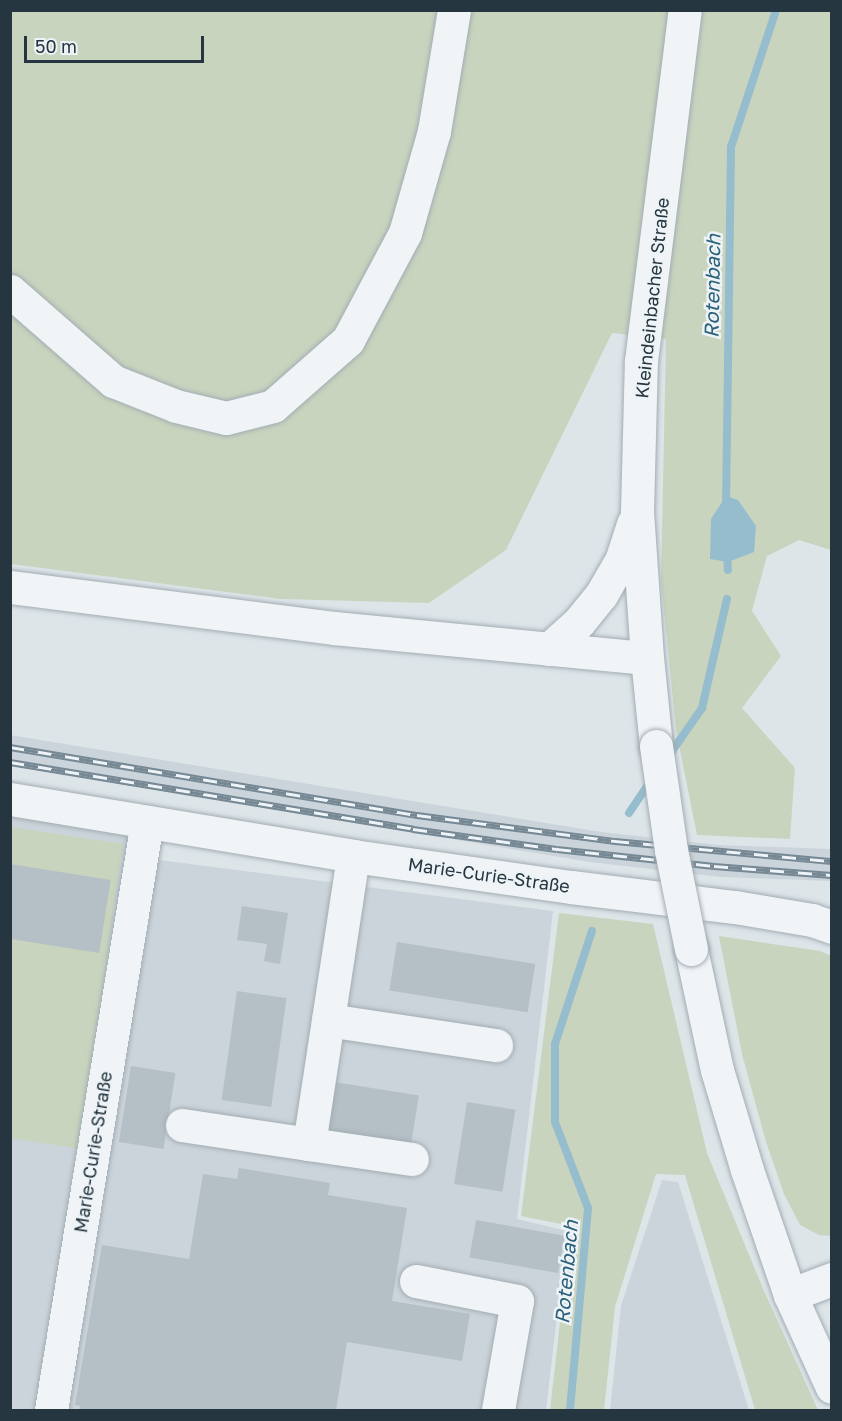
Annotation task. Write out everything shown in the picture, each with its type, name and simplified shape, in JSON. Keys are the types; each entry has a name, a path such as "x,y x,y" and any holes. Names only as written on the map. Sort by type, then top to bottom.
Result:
{"street":[{"path":"10,291 113,381 176,406 226,418 273,406 348,340 405,233 434,131 454,10"},
{"name":"Kleindeinbacher Straße","path":"685,10 641,362 637,511 646,658 671,850 717,1070 747,1170 790,1295 831,1388"},
{"path":"549,650 579,622 601,595 621,561 637,511"},
{"path":"10,587 334,628 646,658"},
{"name":"Marie-Curie-Straße","path":"10,799 352,855 571,887 735,907 812,920 831,927"},
{"name":"Marie-Curie-Straße","path":"51,1410 147,822"},
{"path":"309,1144 352,855"},
{"path":"328,1020 496,1045"},
{"path":"182,1125 412,1159"},
{"path":"790,1295 831,1279"},
{"path":"416,1281 517,1301 498,1410"}],"shaded area":[{"path":"10,735 601,832 718,845 831,849 831,881 721,877 590,862 11,766"},
{"path":"10,787 133,807 128,856 553,911 517,1219 567,1231 546,1410 11,1410"},
{"path":"662,1180 678,1182 749,1410 610,1410 621,1306"}],"green space":[{"path":"10,11 831,11 831,550 799,540 767,556 752,611 781,656 742,708 795,768 790,839 697,835 676,730 661,580 666,339 612,333 506,550 429,603 281,599 11,564"},
{"path":"10,827 123,844 80,1149 11,1138"},
{"path":"559,913 653,924 707,1153 764,1291 818,1410 755,1410 685,1175 656,1174 615,1307 604,1410 550,1410 571,1226 521,1216"},
{"path":"719,936 820,951 831,956 831,1236 819,1235 800,1225 784,1194 766,1142 742,1054"}],"water":[{"path":"726,496 738,500 756,526 754,552 728,562 710,559 711,519"}],"building":[{"path":"10,864 111,880 99,953 10,939"},
{"path":"242,906 288,913 280,964 264,961 267,944 237,940"},
{"path":"397,942 535,964 528,1012 389,990"},
{"path":"237,991 287,998 271,1107 222,1100"},
{"path":"131,1066 175,1073 163,1149 119,1142"},
{"path":"328,1081 419,1095 411,1145 320,1130"},
{"path":"467,1102 515,1110 502,1192 454,1184"},
{"path":"239,1168 330,1183 328,1195 407,1208 392,1301 470,1314 462,1361 347,1342 336,1410 79,1410 80,1406 75,1405 102,1245 189,1259 203,1174 237,1179"},
{"path":"476,1220 565,1236 558,1273 469,1257"}],"waterway":[{"name":"Rotenbach","path":"726,506 731,147 776,10"},
{"name":"Rotenbach","path":"727,553 728,570"},
{"name":"Rotenbach","path":"668,757 702,708 727,599"},
{"name":"Rotenbach","path":"629,813 650,782"},
{"name":"Rotenbach","path":"570,1410 588,1208 555,1122 555,1044 592,931"}],"railway":[{"path":"10,747 417,815 615,841 832,861"},
{"path":"10,762 413,829 557,849 714,866 832,875"}]}
